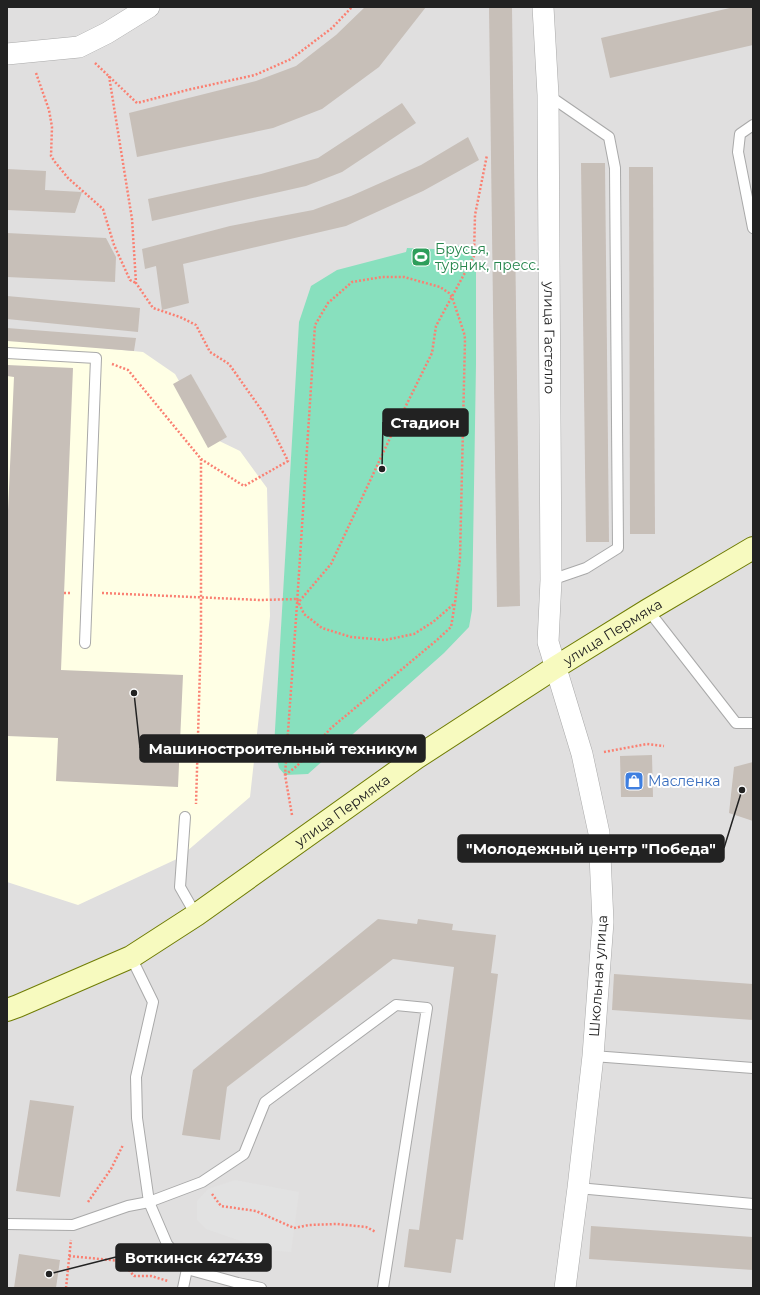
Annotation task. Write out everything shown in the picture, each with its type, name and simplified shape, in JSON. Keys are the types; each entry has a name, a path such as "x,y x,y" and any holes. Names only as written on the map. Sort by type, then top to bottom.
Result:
{"main road":[{"name":"улица Пермяка","path":"7,1010 131,957 196,915 416,758 556,667 648,610 753,548"}],"street":[{"path":"7,54 79,47 107,33 149,7"},
{"name":"улица Гастелло","path":"543,7 548,95 551,580 548,642 556,667"},
{"name":"Школьная улица","path":"556,667 582,754 599,833 603,922 593,1056 565,1288"}],"lane":[{"path":"548,95 609,137 615,168 618,548 586,568 551,580"},
{"path":"753,125 740,134 738,152 753,228"},
{"path":"7,353 96,358 85,643"},
{"path":"648,610 736,723 753,723"},
{"path":"185,817 180,887 196,915"},
{"path":"131,957 153,1002 136,1077 137,1118 149,1202 167,1244 187,1269 261,1288"},
{"path":"7,1224 73,1225 128,1206 149,1202 202,1182 244,1154 264,1102 396,1005 427,1008 383,1288"},
{"path":"593,1056 753,1068"},
{"path":"578,1188 753,1204"},
{"path":"183,1287 187,1269"}],"path":[{"path":"79,47 137,103 255,75 291,59 332,28 352,7"},
{"path":"28,52 49,110 52,127 51,156 68,178 103,209 114,245 130,280 136,283 153,308 180,317 196,325 210,352 229,364 265,415 288,460 244,486 201,459 128,370 96,358"},
{"path":"109,76 132,219 136,283"},
{"path":"292,815 285,775 298,603 331,564 432,353 436,326 474,256 475,215 487,155"},
{"path":"285,775 297,766 331,728 438,640 451,627 455,603 460,558 466,347 464,333 452,297 440,287 404,277 382,277 352,282 328,303 315,325 297,599 298,603 304,614 322,628 351,637 385,640 414,634 434,622 455,603"},
{"path":"196,808 201,634 201,459"},
{"path":"87,593 145,594 260,600 297,599"},
{"path":"582,754 613,751 647,744 664,746"},
{"path":"66,1288 73,1225 111,1169 137,1118"},
{"path":"191,1187 208,1189 221,1206 256,1211 294,1228 309,1225 337,1224 366,1228 391,1238"},
{"path":"69,1256 121,1261 134,1276 151,1276 183,1287"}],"shaded area":[{"path":"7,7 753,7 753,1288 7,1288"},
{"path":"11,339 143,352 175,374 211,437 240,451 267,488 270,616 250,797 179,858 78,905 7,882 7,340"},
{"path":"235,1180 299,1192 291,1252 267,1250 206,1229 197,1220 197,1201 208,1189"}],"green space":[{"path":"464,245 476,262 472,610 469,627 444,653 308,774 285,775 279,768 274,747 299,322 311,286 337,270 406,252 407,248 434,249"}],"building":[{"path":"365,7 426,7 379,67 322,109 273,128 137,157 129,113 256,81 296,66 336,35"},
{"path":"489,7 512,7 520,606 497,607"},
{"path":"734,7 753,7 753,45 610,78 601,38"},
{"path":"402,103 416,123 342,172 306,186 152,221 148,199 261,174 318,158"},
{"path":"468,137 479,160 423,191 346,226 183,264 189,303 162,310 156,266 145,269 142,249 230,226 313,210 351,196 421,165"},
{"path":"581,163 605,163 609,542 586,542"},
{"path":"629,167 653,167 655,534 630,534"},
{"path":"7,169 46,171 45,190 82,192 75,213 7,210"},
{"path":"7,233 106,238 116,257 115,282 7,277"},
{"path":"7,296 140,308 138,332 7,319"},
{"path":"7,328 136,338 134,351 7,341"},
{"path":"7,365 73,368 61,670 183,675 178,787 56,781 58,738 7,736 7,533 14,377 7,376"},
{"path":"191,374 227,437 208,448 173,384"},
{"path":"652,755 653,797 621,797 620,756"},
{"path":"753,762 753,821 729,813 734,767"},
{"path":"378,919 417,924 418,919 453,924 452,930 496,935 491,973 498,974 463,1240 456,1239 451,1273 404,1267 409,1229 419,1230 454,967 393,959 227,1087 220,1140 182,1135 193,1070"},
{"path":"614,974 753,984 753,1020 612,1010"},
{"path":"30,1100 74,1106 60,1197 16,1191"},
{"path":"591,1226 753,1237 753,1270 589,1259"},
{"path":"19,1254 60,1260 56,1288 14,1288"}],"place":[{"name":"Брусья, турник, пресс.","path":"421,257"},
{"name":"Стадион","path":"382,469"},
{"name":"Машиностроительный техникум","path":"134,693"},
{"name":"Масленка","path":"634,781"},
{"name":"\"Молодежный центр \"Победа\"","path":"742,790"},
{"name":"Воткинск 427439","path":"49,1274"}]}
